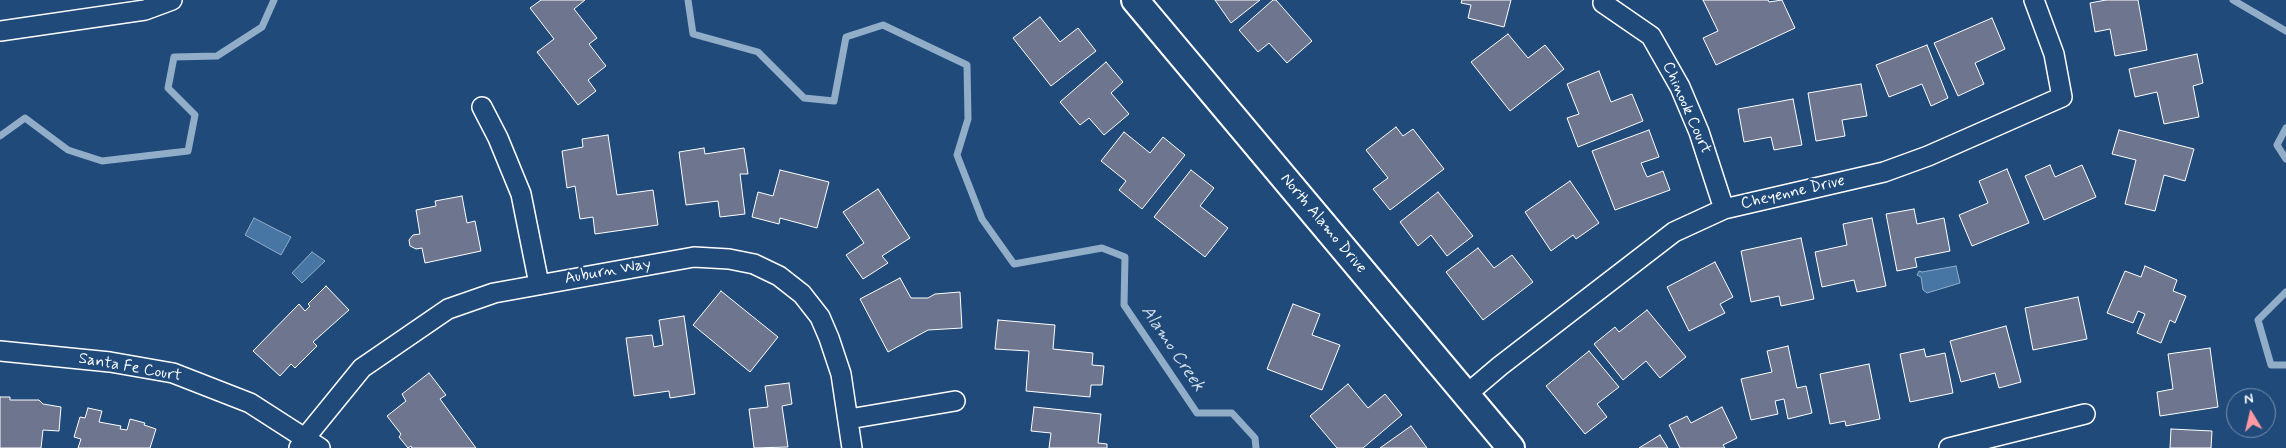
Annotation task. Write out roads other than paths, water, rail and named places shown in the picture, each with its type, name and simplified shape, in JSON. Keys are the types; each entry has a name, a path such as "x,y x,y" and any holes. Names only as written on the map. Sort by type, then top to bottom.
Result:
{"street":[{"path":"0,31 144,10 172,0"},
{"name":"North Alamo Drive","path":"1135,0 1511,448"},
{"name":"Cheyenne Drive","path":"1467,394 1500,366 1674,232 1724,209 1884,172 1928,156 2062,97 2054,54 2034,0"},
{"name":"Chinook Court","path":"1603,3 1651,36 1680,87 1700,132 1724,209"},
{"path":"482,107 498,138 521,194 539,284"},
{"name":"Auburn Way","path":"308,445 362,368 448,309 494,293 694,257 729,258 754,264 779,276 802,294 820,317 841,374 852,448"},
{"name":"Santa Fe Court","path":"0,351 110,362 173,373 250,404 308,445"},
{"path":"848,419 955,401"},
{"path":"1949,448 2085,414"}],"water":[{"path":"254,218 291,237 281,255 245,235"},
{"path":"312,252 325,261 302,283 292,273"},
{"path":"1956,266 1960,283 1927,293 1923,290 1921,277 1917,275 1919,271"}],"waterway":[{"name":"Alamo Creek","path":"0,136 25,118 68,150 102,161 188,151 195,115 168,88 174,57 217,56 262,27 274,0"},
{"name":"Alamo Creek","path":"688,0 693,34 758,52 804,98 834,101 846,37 883,25 967,65 968,119 957,155 982,219 1014,264 1102,248 1125,257 1124,305 1197,413 1232,413 1255,438 1256,448"},
{"name":"Alamo Creek","path":"2233,0 2286,31"},
{"name":"Alamo Creek","path":"2286,128 2277,145 2286,159"},
{"name":"Alamo Creek","path":"2286,292 2258,320 2271,365 2286,365"}]}
